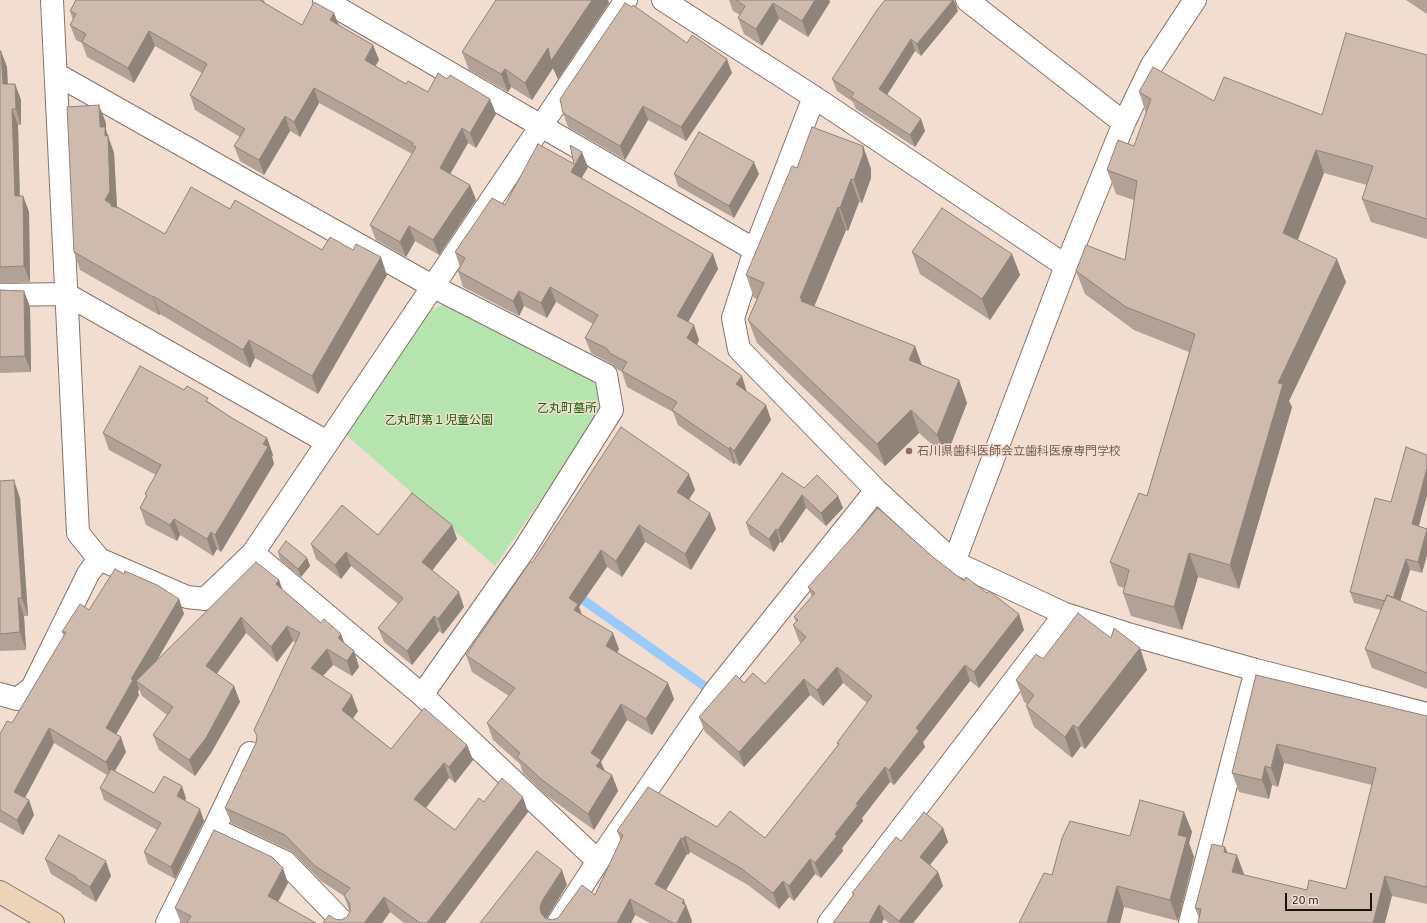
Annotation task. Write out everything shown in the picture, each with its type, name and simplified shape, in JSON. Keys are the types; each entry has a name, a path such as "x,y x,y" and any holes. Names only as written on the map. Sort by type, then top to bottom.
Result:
{"main road":[{"path":"0,892 53,923"}],"street":[{"path":"52,0 78,533 99,559 187,596 205,599 253,553 626,0"},
{"path":"324,0 756,250"},
{"path":"664,0 814,97 1066,266"},
{"path":"967,0 1124,123"},
{"path":"954,562 1066,266 1124,123 1152,65 1195,0"},
{"path":"56,74 432,286 606,375 612,410 524,550 422,695"},
{"path":"814,97 756,250 733,318 739,348 876,490 954,562 1065,614 1128,634 1256,670 1427,714"},
{"path":"0,295 66,294 327,442"},
{"path":"558,923 598,861 716,690 876,490"},
{"path":"253,553 422,695 598,861"},
{"path":"0,694 17,699 32,688 88,574 99,559"},
{"path":"838,920 1065,614"},
{"path":"1190,923 1256,670"},
{"path":"167,923 250,753"},
{"path":"214,829 285,862 344,923"}],"green space":[{"name":"乙丸町第１児童公園","path":"448,301 597,383 603,410 495,566 344,433 419,317"}],"building":[{"path":"76,0 261,0 302,25 314,2 334,13 330,20 373,45 365,60 406,84 408,81 428,92 438,73 447,79 450,75 490,99 470,133 462,128 440,168 470,185 433,240 409,226 400,242 370,225 416,147 412,145 413,143 314,88 294,122 285,116 259,160 234,146 245,129 190,95 207,64 149,31 128,68 82,42 86,34 70,25 76,14 70,11"},
{"path":"496,0 592,0 551,61 548,48 525,83 505,69 501,74 462,52"},
{"path":"736,0 815,0 802,21 773,3 756,29 738,18 745,6"},
{"path":"885,0 953,0 917,44 911,39 879,89 921,119 910,135 851,97 854,93 832,79"},
{"path":"625,3 632,7 633,5 687,43 692,35 727,59 681,127 643,106 620,146 563,113 560,99"},
{"path":"1346,33 1427,55 1427,219 1362,199 1373,166 1316,150 1283,233 1337,259 1278,383 1283,384 1230,565 1189,553 1174,607 1123,593 1129,570 1110,562 1139,493 1147,496 1195,334 1126,307 1076,271 1086,245 1125,260 1137,181 1107,170 1118,140 1134,146 1151,99 1139,92 1153,67 1214,101 1224,77 1322,115"},
{"path":"0,51 3,84 15,84 16,109 12,109 15,196 23,196 24,266 0,267"},
{"path":"99,105 100,127 105,127 105,136 108,135 110,191 105,200 111,204 111,206 119,208 165,234 191,187 230,209 235,200 322,250 330,237 353,250 356,244 381,257 312,376 249,340 243,350 153,296 74,252 67,107"},
{"path":"812,127 863,146 863,155 854,180 851,179 840,208 838,207 800,298 802,299 801,301 915,346 909,360 959,380 937,435 911,410 877,444 748,320 764,283 746,275 792,166 797,168"},
{"path":"699,132 754,162 729,206 674,174"},
{"path":"538,144 574,164 570,145 582,152 571,172 713,254 677,316 694,325 687,338 742,376 736,384 766,405 734,451 672,410 677,402 622,371 627,362 611,354 606,348 585,338 598,315 550,287 541,303 519,291 513,301 458,271 465,258 455,252 492,198 505,205"},
{"path":"942,208 1012,254 982,299 912,252"},
{"path":"0,290 24,291 25,356 0,357"},
{"path":"140,366 184,390 187,386 208,398 206,401 232,418 267,438 263,444 268,447 215,535 211,532 207,539 174,519 170,525 140,508 147,495 145,494 161,465 103,433"},
{"path":"621,427 689,474 677,492 710,513 685,554 639,525 616,561 601,550 569,598 578,604 574,610 613,633 606,646 668,683 646,719 621,704 591,753 601,760 596,766 612,775 588,814 541,779 517,757 520,753 487,723 515,688 466,655 530,562 532,563"},
{"path":"1406,447 1427,455 1427,468 1412,524 1427,529 1418,562 1406,559 1393,598 1387,595 1385,601 1350,592 1375,498 1391,502"},
{"path":"782,473 804,488 817,475 838,496 821,513 802,495 778,530 776,529 769,539 746,523"},
{"path":"14,480 22,598 18,598 20,632 0,634 0,481"},
{"path":"412,493 452,525 422,562 459,592 438,619 434,616 407,651 378,628 403,598 346,552 335,565 311,544 342,505 378,535"},
{"path":"878,508 933,557 964,581 966,577 987,593 989,591 1019,614 974,672 965,665 916,728 919,731 889,770 885,767 835,834 837,836 815,863 810,859 789,886 783,881 773,893 742,869 685,836 683,839 681,838 655,884 684,900 682,903 686,905 677,923 673,923 630,899 617,923 480,923 537,851 562,870 542,901 540,907 541,913 545,918 552,920 558,918 582,885 595,895 623,835 617,831 648,787 717,827 730,811 765,838 839,744 837,743 872,696 837,667 817,690 804,679 739,752 699,717 736,675 744,683 753,673 765,684 806,637 793,625 798,620 794,617 815,593 808,587"},
{"path":"286,541 307,558 298,569 278,552"},
{"path":"256,562 279,580 276,584 321,623 324,619 341,634 338,638 354,651 347,661 327,649 311,668 352,695 342,710 391,749 424,708 467,745 449,767 444,763 414,799 455,830 479,798 484,802 502,778 523,797 427,923 420,923 384,897 364,923 323,923 329,915 335,919 341,920 347,917 350,911 350,904 344,895 350,888 315,866 285,835 225,808 256,743 257,736 254,730 300,633 287,626 271,647 241,617 206,666 234,686 206,738 189,760 153,735 173,707 136,681"},
{"path":"115,569 124,574 125,571 157,585 179,599 131,679 133,680 106,728 121,737 106,762 49,728 14,792 29,800 17,820 0,810 0,734 7,721 12,723 66,632 62,632 80,604 89,610"},
{"path":"1387,595 1427,612 1427,673 1365,649"},
{"path":"1078,613 1111,638 1114,628 1140,648 1078,728 1073,725 1065,737 1026,706 1034,695 1016,680 1036,654 1043,659"},
{"path":"1256,675 1427,716 1427,884 1426,887 1385,876 1373,923 1198,923 1201,909 1195,908 1212,844 1225,847 1224,852 1237,855 1232,872 1307,890 1309,880 1346,889 1376,768 1277,744 1271,768 1265,766 1262,780 1232,773"},
{"path":"111,769 154,793 164,776 182,786 177,796 200,809 171,867 144,852 161,823 100,788"},
{"path":"1140,800 1184,812 1178,835 1187,837 1170,900 1117,886 1107,923 1019,923 1044,873 1052,875 1062,838 1070,821 1130,836"},
{"path":"924,812 943,828 920,857 938,872 899,921 879,905 869,923 833,923 854,894 852,893 896,837 901,841"},
{"path":"214,830 272,857 283,868 268,896 316,923 187,923 191,916 175,908"},
{"path":"59,835 106,861 90,887 45,859"}],"waterway":[{"path":"575,594 707,688"}],"place":[{"name":"石川県歯科医師会立歯科医療専門学校","path":"909,451"}],"park label":[{"name":"乙丸町墓所","path":"567,408"}]}
